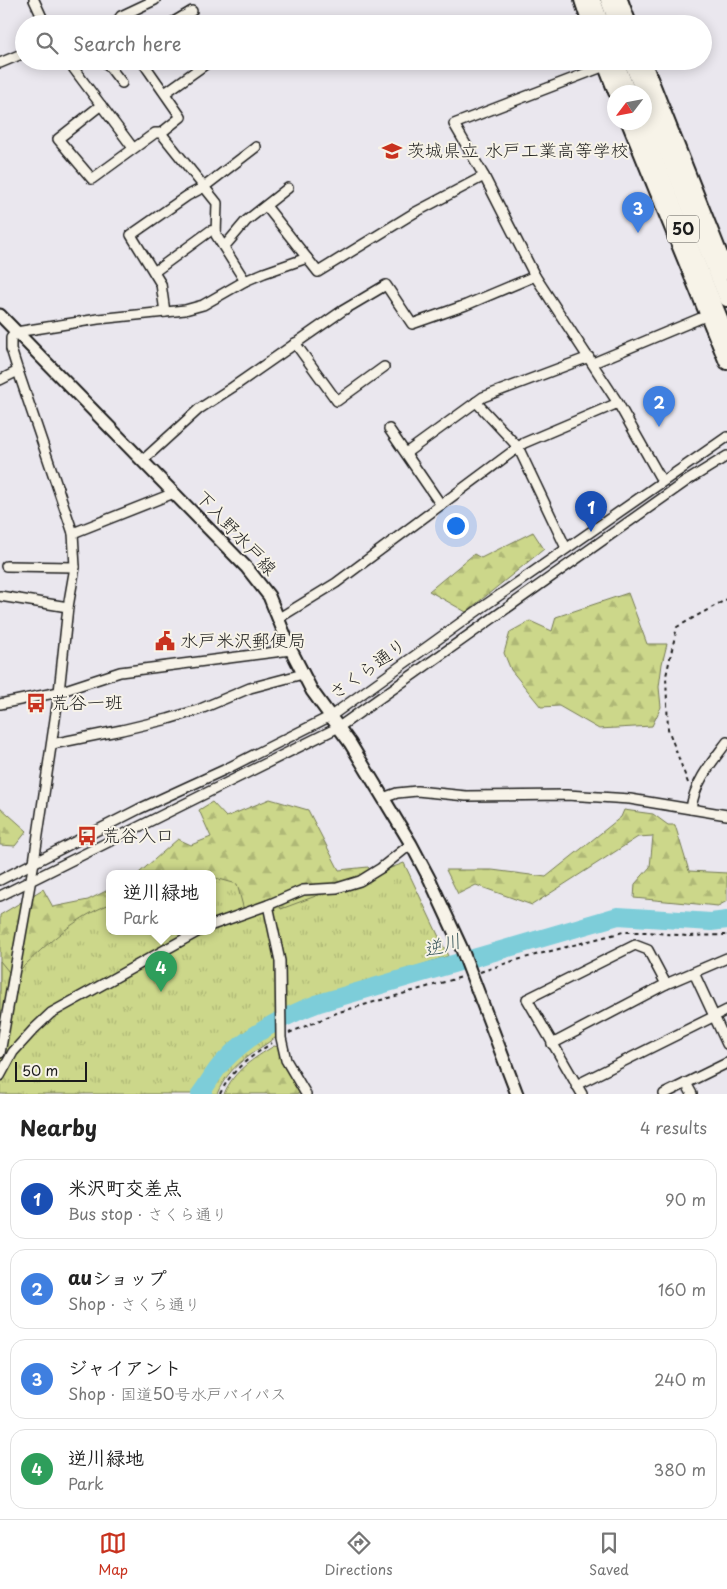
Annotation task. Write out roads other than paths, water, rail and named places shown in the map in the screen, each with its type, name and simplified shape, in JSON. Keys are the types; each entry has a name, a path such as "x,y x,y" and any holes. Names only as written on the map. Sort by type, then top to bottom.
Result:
{"highway":[{"path":"582,0 587,15"},
{"path":"593,0 599,15"},
{"path":"608,0 614,15"},
{"path":"620,0 626,15"},
{"path":"610,70 614,85"},
{"path":"613,70 623,85"},
{"path":"634,70 640,85"},
{"path":"647,70 727,272"},
{"name":"50","path":"652,116 727,299"},
{"path":"632,130 727,362"},
{"name":"50","path":"643,130 727,335"}],"main road":[{"name":"下入野水戸線","path":"0,315 259,582 269,596 303,674 320,703 332,716 383,798 430,880 461,947 516,1094"}],"street":[{"path":"34,0 41,15"},
{"path":"122,15 155,0"},
{"path":"185,15 192,11"},
{"path":"1,58 15,55"},
{"path":"75,70 133,148"},
{"path":"112,70 122,83"},
{"path":"101,105 58,140 92,179 133,148 155,133 161,133 181,117 149,70"},
{"path":"165,92 197,70"},
{"path":"590,70 454,124 484,176 535,276 618,403 662,481"},
{"path":"161,133 218,203 216,235 245,281"},
{"path":"164,312 161,284 131,235 187,196 204,188 256,147"},
{"path":"266,206 318,272 414,213 484,176"},
{"path":"224,247 246,221 288,188"},
{"path":"154,272 210,231 216,230"},
{"path":"0,1054 34,862 52,744 68,607 75,567 73,532 18,371 11,338 16,332 98,319 185,310 203,305 264,272 307,258"},
{"path":"142,461 199,409 342,311 386,285 412,324 466,305 535,276"},
{"path":"406,454 483,397 591,360 708,315"},
{"path":"295,343 337,401 384,367"},
{"path":"0,380 18,371"},
{"path":"476,402 518,447 566,548"},
{"path":"279,618 336,583 518,447 618,403"},
{"path":"390,429 441,505"},
{"name":"さくら通り","path":"0,880 332,716 566,548 727,437"},
{"name":"さくら通り","path":"0,896 339,727 678,487 727,456"},
{"path":"73,532 174,494"},
{"path":"6,566 75,567"},
{"path":"0,596 68,607"},
{"path":"0,704 59,692 120,672 291,650"},
{"path":"52,744 168,719 198,710 250,688 303,674"},
{"path":"691,809 692,795 710,765 727,742"},
{"path":"383,798 397,793 416,791 466,796 567,795 630,800 727,815"},
{"path":"216,924 303,890 337,888 360,881 381,868 411,844"},
{"path":"268,905 280,961 282,1035 286,1060 306,1094"},
{"path":"0,1076 14,1052 34,1028 51,1013 191,935"},
{"path":"582,1094 527,999 635,945 648,950 666,984"},
{"path":"552,1044 666,984 727,958"},
{"path":"694,973 727,1044"},
{"path":"576,1085 727,1010"},
{"path":"664,1094 727,1063"},
{"path":"686,1083 692,1094"}],"waterway":[{"name":"逆川","path":"200,1094 220,1066 244,1043 280,1020 319,1003 618,916 711,922 727,920"}],"place":[{"name":"茨城県立 水戸工業高等学校","path":"392,151"},
{"name":"ジャイアント","path":"638,233"},
{"name":"auショップ","path":"659,427"},
{"name":"米沢町交差点","path":"591,532"},
{"name":"水戸米沢郵便局","path":"165,641"},
{"name":"荒谷一班","path":"36,703"},
{"name":"荒谷入口","path":"87,836"},
{"name":"逆川緑地","path":"161,992"}]}
